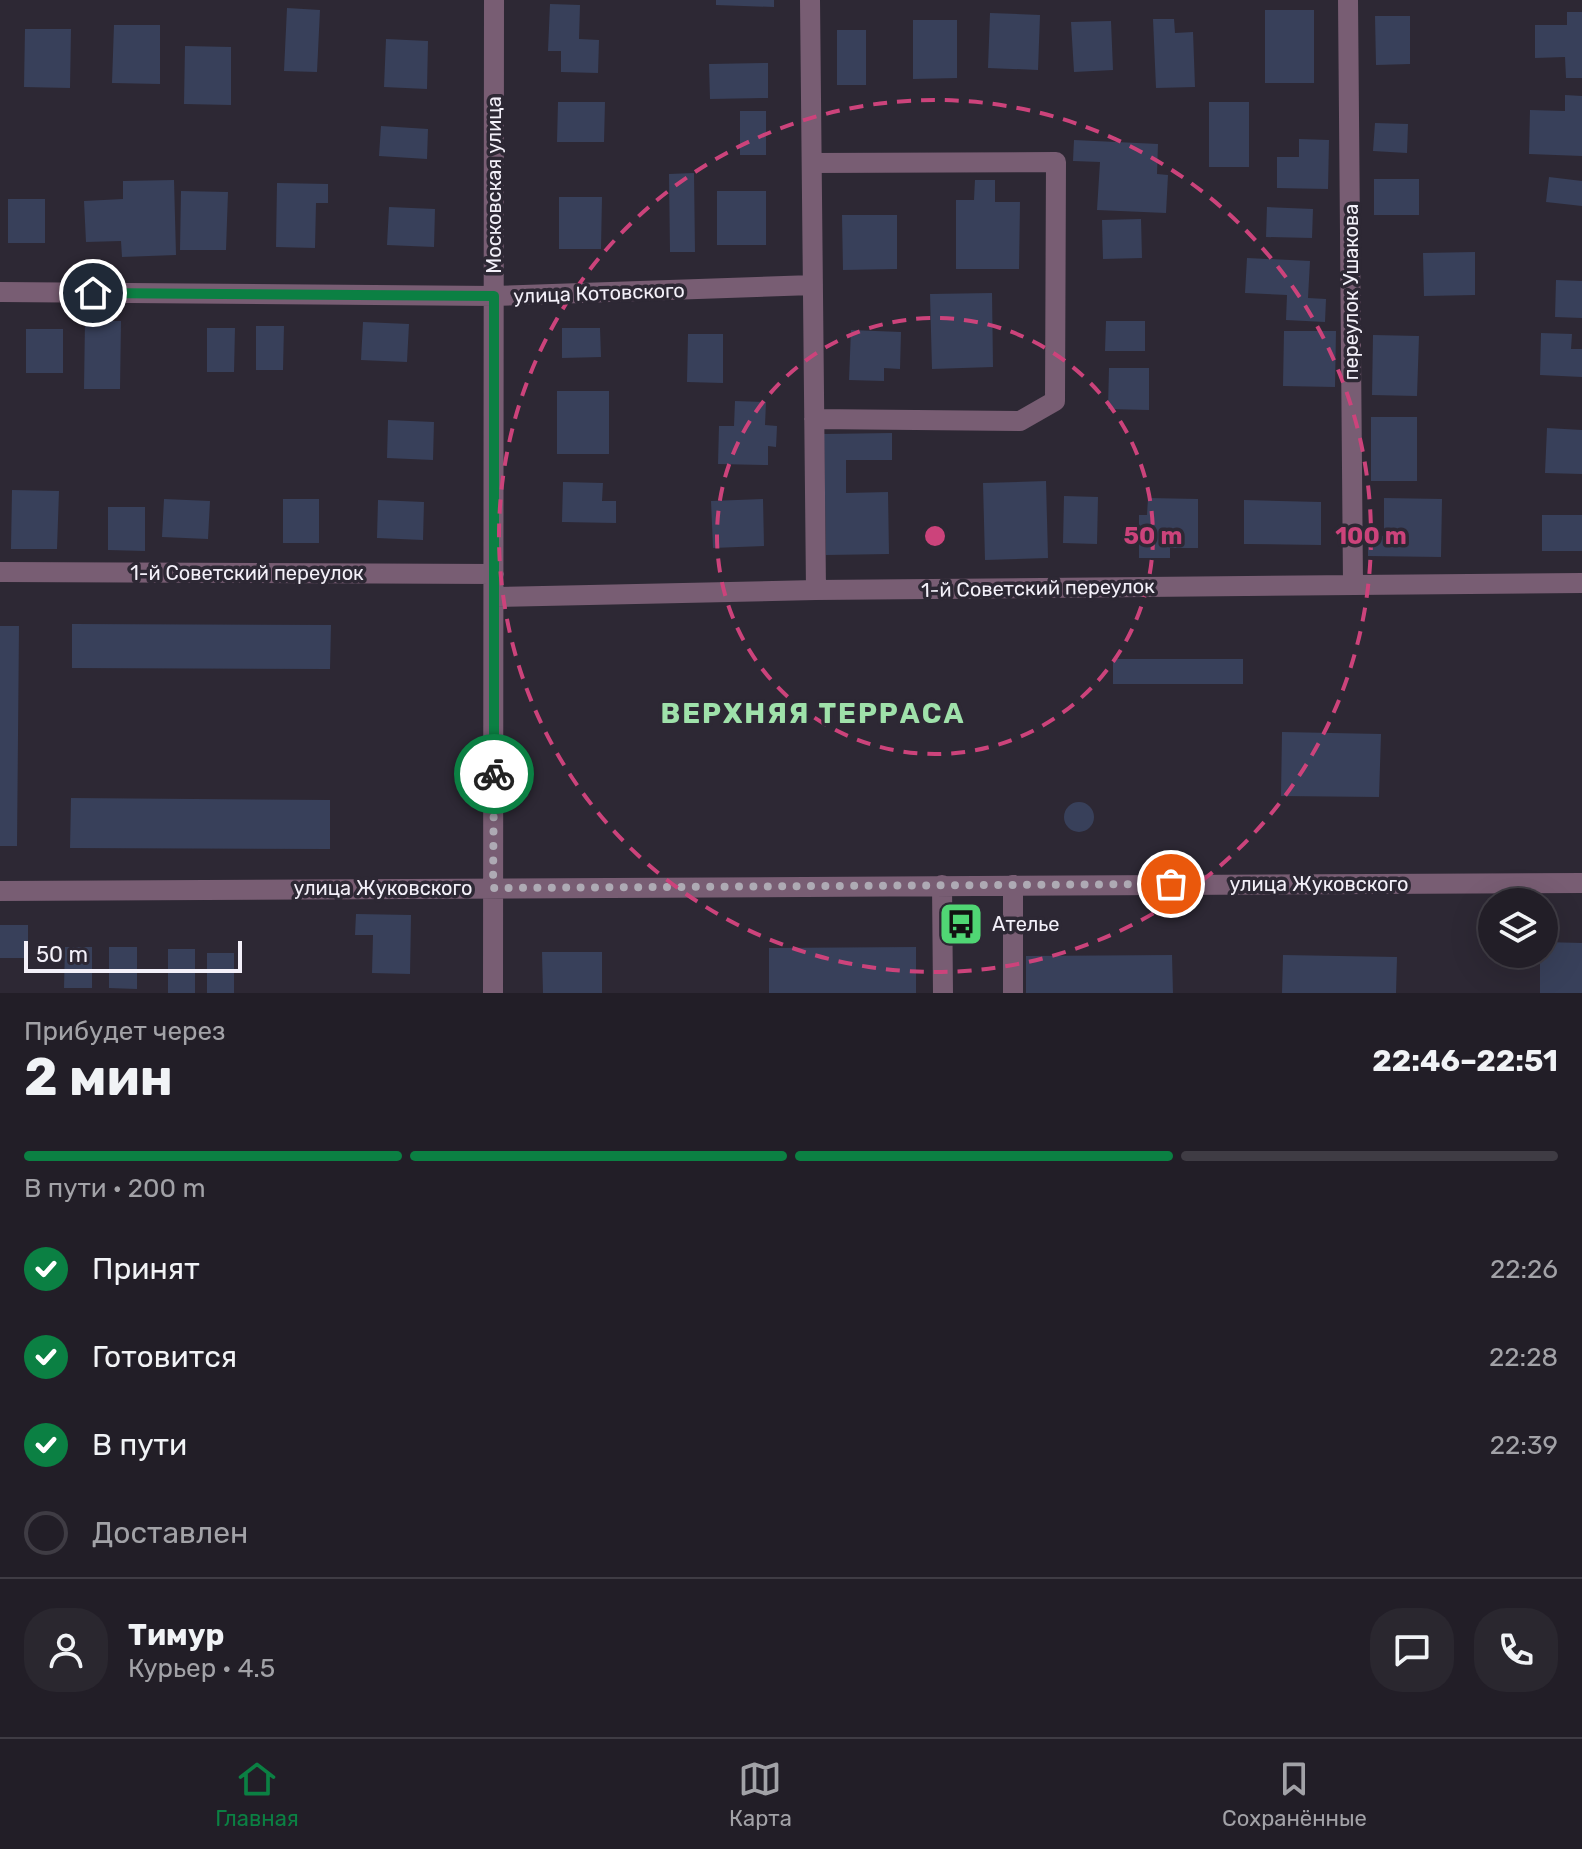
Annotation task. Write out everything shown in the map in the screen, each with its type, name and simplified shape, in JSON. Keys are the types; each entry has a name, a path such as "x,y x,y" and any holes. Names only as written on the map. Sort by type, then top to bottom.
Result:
{"street":[{"name":"Московская улица","path":"493,993 494,0"},
{"path":"810,0 816,590"},
{"name":"переулок Ушакова","path":"1348,0 1353,585"},
{"path":"812,163 1056,162 1055,401 1020,421 814,419"},
{"name":"улица Котовского","path":"0,292 494,296 813,285"},
{"name":"1-й Советский переулок","path":"0,572 494,574"},
{"name":"1-й Советский переулок","path":"495,597 816,590 1582,583"},
{"name":"улица Жуковского","path":"0,891 1582,883"},
{"path":"942,885 943,993"},
{"path":"1013,885 1013,993"}],"building":[{"path":"716,0 774,0 774,7 716,5"},
{"path":"550,4 580,5 579,39 599,40 598,73 561,72 561,51 548,51"},
{"path":"287,8 320,10 317,72 284,71"},
{"path":"1265,10 1314,10 1314,83 1265,83"},
{"path":"1567,12 1582,12 1582,78 1566,78 1565,57 1535,58 1535,25 1567,25"},
{"path":"990,13 1040,15 1038,70 988,68"},
{"path":"1375,16 1410,16 1410,64 1376,65"},
{"path":"1153,19 1174,19 1175,33 1193,32 1195,87 1156,88"},
{"path":"913,20 957,20 957,78 913,79"},
{"path":"1111,21 1113,70 1074,72 1071,22"},
{"path":"114,25 160,25 160,84 112,83"},
{"path":"25,29 71,29 70,88 24,87"},
{"path":"837,30 866,30 866,85 837,85"},
{"path":"386,39 428,41 427,89 384,87"},
{"path":"185,46 231,47 231,105 184,104"},
{"path":"768,63 768,98 710,99 709,64"},
{"path":"1565,95 1582,96 1582,156 1529,154 1530,110 1565,111"},
{"path":"558,102 605,102 604,142 557,142"},
{"path":"1209,102 1249,102 1249,167 1209,167"},
{"path":"740,111 766,111 766,155 740,155"},
{"path":"1375,123 1408,124 1407,153 1373,151"},
{"path":"381,126 428,129 427,159 379,156"},
{"path":"1299,139 1329,140 1328,189 1277,188 1277,157 1299,157"},
{"path":"1074,140 1158,144 1157,174 1168,175 1166,213 1097,210 1100,162 1073,161"},
{"path":"694,173 695,252 670,252 669,174"},
{"path":"1549,177 1582,181 1582,206 1546,202"},
{"path":"1374,179 1419,179 1419,215 1374,215"},
{"path":"174,180 176,255 122,257 121,241 86,242 84,201 123,199 123,181"},
{"path":"975,180 995,180 995,202 1020,202 1019,269 956,269 956,200 974,200"},
{"path":"277,183 328,184 328,203 316,203 315,248 276,247"},
{"path":"181,191 228,192 226,250 180,250"},
{"path":"717,191 766,191 766,245 717,245"},
{"path":"559,197 602,197 601,249 559,249"},
{"path":"8,199 45,199 45,243 8,243"},
{"path":"389,207 435,209 434,247 387,245"},
{"path":"1267,207 1313,209 1312,238 1266,237"},
{"path":"842,215 897,215 897,269 843,270"},
{"path":"1141,219 1142,258 1103,259 1102,220"},
{"path":"1475,252 1475,295 1424,296 1423,253"},
{"path":"1247,258 1310,261 1308,298 1326,299 1325,322 1286,320 1287,295 1245,293"},
{"path":"1556,280 1582,281 1582,318 1555,317"},
{"path":"992,293 993,367 932,369 930,294"},
{"path":"85,321 121,321 120,389 84,389"},
{"path":"1106,321 1145,321 1145,351 1105,351"},
{"path":"363,322 409,324 407,362 361,360"},
{"path":"256,326 284,326 283,370 256,370"},
{"path":"207,328 235,328 234,372 207,372"},
{"path":"562,328 600,328 601,357 562,358"},
{"path":"26,329 63,329 63,373 26,373"},
{"path":"851,330 901,332 900,369 884,368 884,381 849,380"},
{"path":"1284,331 1336,331 1335,387 1283,386"},
{"path":"1541,333 1572,334 1571,349 1582,349 1582,377 1540,375"},
{"path":"688,334 723,334 723,383 687,382"},
{"path":"1373,335 1419,336 1417,396 1372,395"},
{"path":"1109,368 1149,368 1149,410 1108,409"},
{"path":"557,391 609,391 609,454 557,454"},
{"path":"735,401 766,402 765,425 777,426 776,447 768,446 768,465 718,464 719,426 734,426"},
{"path":"1371,417 1417,417 1417,481 1371,481"},
{"path":"388,420 434,422 433,460 387,458"},
{"path":"1547,428 1582,430 1582,474 1545,473"},
{"path":"892,433 892,460 846,460 846,493 888,492 889,554 826,555 824,434"},
{"path":"1046,481 1048,558 985,560 983,483"},
{"path":"563,482 603,483 602,501 616,501 616,523 562,522"},
{"path":"12,490 59,491 57,549 11,549"},
{"path":"1064,496 1098,497 1097,544 1063,543"},
{"path":"1148,498 1198,499 1198,548 1170,548 1170,558 1139,558 1139,515 1147,515"},
{"path":"1384,498 1442,499 1441,557 1368,556 1368,536 1384,536"},
{"path":"164,499 210,501 208,539 162,537"},
{"path":"283,499 319,499 319,543 283,543"},
{"path":"763,499 764,546 713,548 711,501"},
{"path":"378,500 424,502 423,540 377,538"},
{"path":"1244,500 1321,502 1321,545 1244,544"},
{"path":"108,507 145,507 145,551 108,550"},
{"path":"1542,515 1582,515 1582,551 1542,551"},
{"path":"72,624 331,625 330,669 72,668"},
{"path":"0,626 19,626 17,846 0,846"},
{"path":"1113,659 1243,659 1243,684 1113,684"},
{"path":"1282,732 1381,734 1379,797 1281,796"},
{"path":"71,798 330,800 330,849 70,848"},
{"path":"1079,802 1090,806 1094,817 1090,828 1079,832 1068,828 1064,817 1068,806"},
{"path":"356,914 411,915 410,974 372,973 373,935 355,935"},
{"path":"0,925 28,925 28,958 0,958"},
{"path":"1558,942 1582,943 1582,993 1540,993 1540,968 1558,968"},
{"path":"65,947 92,947 92,988 64,988"},
{"path":"109,947 137,947 137,989 109,988"},
{"path":"916,947 916,993 769,993 769,948"},
{"path":"168,949 195,949 195,993 168,993"},
{"path":"542,952 602,952 602,993 543,993"},
{"path":"207,953 234,953 234,993 207,993"},
{"path":"1172,955 1173,993 1026,993 1026,956"},
{"path":"1283,955 1397,957 1396,993 1282,993"}],"way so far":[{"path":"494,774 493,888 1171,884"}],"place":[{"name":"Ателье","path":"961,924"}],"district":[{"name":"ВЕРХНЯЯ ТЕРРАСА","path":"813,713"}],"route":[{"path":"93,293 494,296 494,774"}]}
